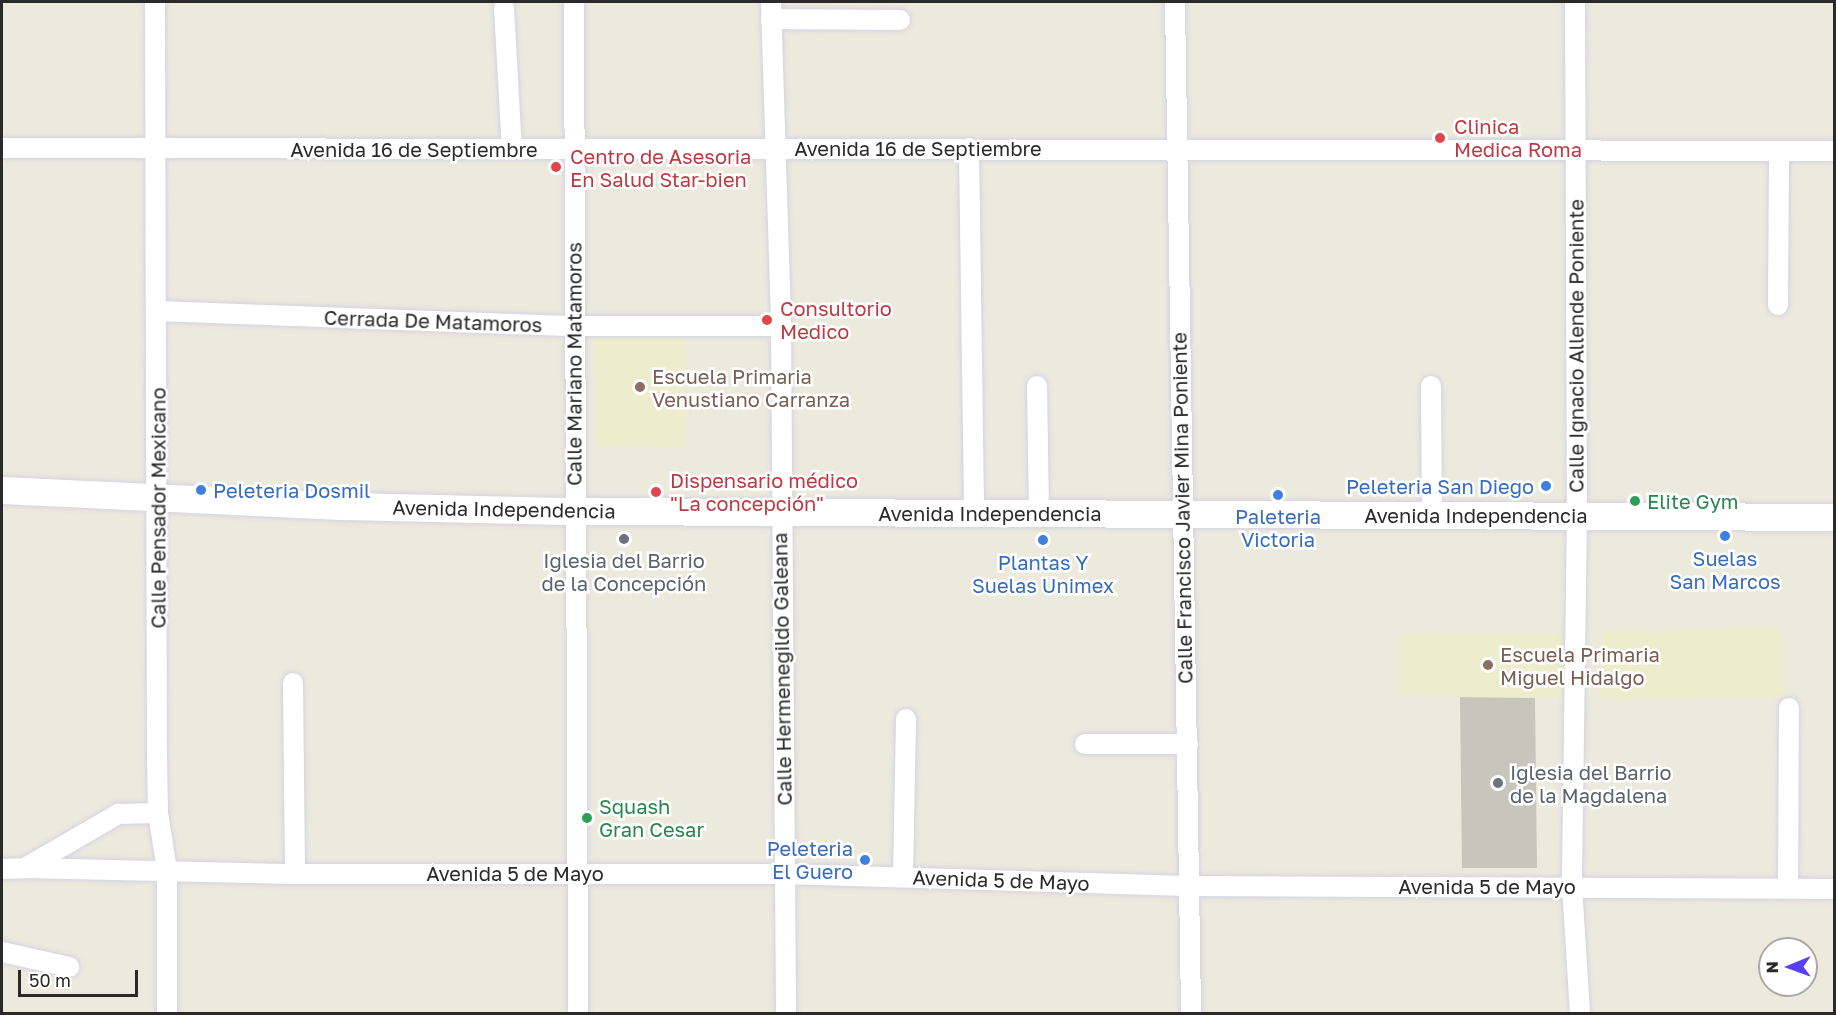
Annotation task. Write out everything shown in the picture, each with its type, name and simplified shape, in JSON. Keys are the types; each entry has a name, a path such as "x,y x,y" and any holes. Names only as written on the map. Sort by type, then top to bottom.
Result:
{"main road":[{"name":"Avenida Independencia","path":"2,490 157,495 346,506 575,511 974,514 1182,512 1834,517"}],"street":[{"name":"Calle Pensador Mexicano","path":"155,2 153,150 157,311 158,813 167,870 167,1014"},
{"name":"Calle Mariano Matamoros","path":"574,2 573,326 578,1014"},
{"name":"Calle Francisco Javier Mina Poniente","path":"1175,2 1174,149 1188,744 1191,1014"},
{"name":"Calle Ignacio Allende Poniente","path":"1575,2 1576,515 1572,886 1580,1014"},
{"path":"504,8 512,150"},
{"path":"771,10 900,20"},
{"name":"Calle Hermenegildo Galeana","path":"771,10 781,326 780,513 786,1014"},
{"name":"Avenida 16 de Septiembre","path":"2,148 512,150 573,147 774,147 1834,151"},
{"path":"969,148 974,514"},
{"path":"1778,304 1779,151"},
{"name":"Cerrada De Matamoros","path":"157,311 573,326 781,326"},
{"path":"1037,386 1039,513"},
{"path":"1431,386 1432,515"},
{"path":"293,683 295,874"},
{"path":"1788,888 1789,708"},
{"path":"903,878 906,719"},
{"path":"1085,744 1188,744"},
{"path":"25,868 109,817 126,812 158,813"},
{"name":"Avenida 5 de Mayo","path":"2,869 167,870 295,874 578,872 784,874 1188,886 1834,889"},
{"path":"2,952 69,967"}],"shaded area":[{"name":"Escuela Primaria Venustiano Carranza","path":"594,328 686,329 685,447 597,446"},
{"path":"1781,628 1783,697 1600,699 1601,632"},
{"name":"Escuela Primaria Miguel Hidalgo","path":"1401,633 1575,634 1576,699 1400,695"}],"building":[{"name":"Iglesia del Barrio de la Magdalena","path":"1460,697 1535,698 1537,868 1462,868"}],"place":[{"name":"Clinica Medica Roma","path":"1440,138"},
{"name":"Centro de Asesoria En Salud Star-bien","path":"556,167"},
{"name":"Consultorio Medico","path":"767,320"},
{"name":"Escuela Primaria Venustiano Carranza","path":"640,387"},
{"name":"Peleteria San Diego","path":"1546,486"},
{"name":"Peleteria Dosmil","path":"201,490"},
{"name":"Dispensario médico \"La concepción\"","path":"656,492"},
{"name":"Paleteria Victoria","path":"1278,495"},
{"name":"Elite Gym","path":"1635,501"},
{"name":"Suelas San Marcos","path":"1725,536"},
{"name":"Iglesia del Barrio de la Concepción","path":"624,539"},
{"name":"Plantas Y Suelas Unimex","path":"1043,540"},
{"name":"Escuela Primaria Miguel Hidalgo","path":"1488,665"},
{"name":"Iglesia del Barrio de la Magdalena","path":"1498,783"},
{"name":"Squash Gran Cesar","path":"587,818"},
{"name":"Peleteria El Guero","path":"865,860"}]}
